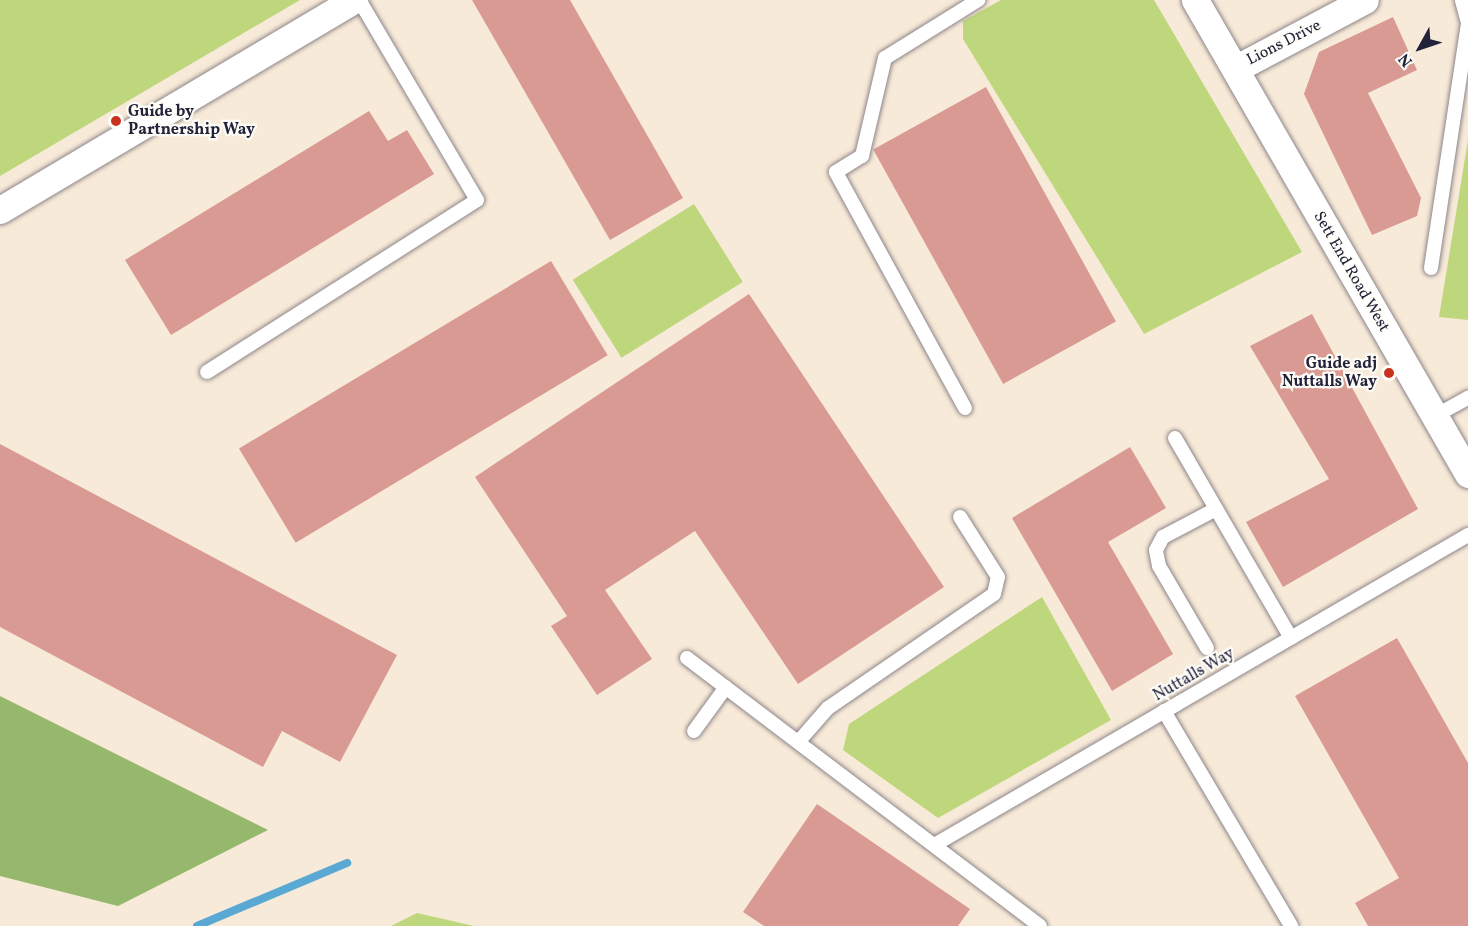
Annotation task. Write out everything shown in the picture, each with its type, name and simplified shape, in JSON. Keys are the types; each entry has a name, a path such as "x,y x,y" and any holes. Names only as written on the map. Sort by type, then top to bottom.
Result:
{"street":[{"path":"0,210 354,0"},
{"name":"Sett End Road West","path":"1195,0 1468,474"},
{"name":"Lions Drive","path":"1234,69 1365,0"}],"lane":[{"path":"207,372 477,200 359,0"},
{"path":"965,408 836,171 862,156 885,58 978,0"},
{"path":"1431,268 1467,35 1468,23 1462,0"},
{"path":"1435,416 1468,398"},
{"path":"1175,438 1291,638"},
{"path":"1207,648 1159,566 1156,550 1163,537 1216,509"},
{"path":"799,741 828,708 994,594 998,577 960,517"},
{"name":"Nuttalls Way","path":"936,844 1468,535"},
{"path":"687,658 936,844 1040,926"},
{"path":"694,731 726,687"},
{"path":"1164,711 1291,926"}],"green space":[{"path":"0,0 300,0 0,176"},
{"path":"1001,0 1154,0 1302,252 1144,334 963,39 963,21"},
{"path":"1468,140 1468,320 1439,317"},
{"path":"694,204 743,282 621,358 573,280"},
{"path":"1042,597 1111,720 938,818 843,750 849,724"},
{"path":"0,696 268,830 118,906 0,876"},
{"path":"417,913 474,926 391,926"}],"building":[{"path":"472,0 570,0 683,198 610,240"},
{"path":"1393,17 1417,70 1368,93 1421,198 1417,216 1372,235 1304,94 1319,52"},
{"path":"986,87 1116,321 1003,384 873,150"},
{"path":"369,111 388,141 407,130 434,174 171,335 125,260"},
{"path":"551,261 608,355 296,543 239,448"},
{"path":"749,294 944,587 798,684 695,531 605,590 652,659 597,695 551,626 567,616 475,477"},
{"path":"1312,314 1418,509 1283,587 1246,522 1329,479 1250,346"},
{"path":"0,444 397,655 340,762 282,731 263,767 0,627"},
{"path":"1130,447 1166,508 1108,542 1173,654 1112,691 1012,518"},
{"path":"1397,638 1468,763 1468,926 1368,926 1355,903 1399,878 1295,696"},
{"path":"817,804 970,909 958,926 764,926 743,912"}],"waterway":[{"path":"197,926 347,863"}],"place":[{"name":"Guide by Partnership Way","path":"116,121"},
{"name":"Guide adj Nuttalls Way","path":"1389,373"}]}
